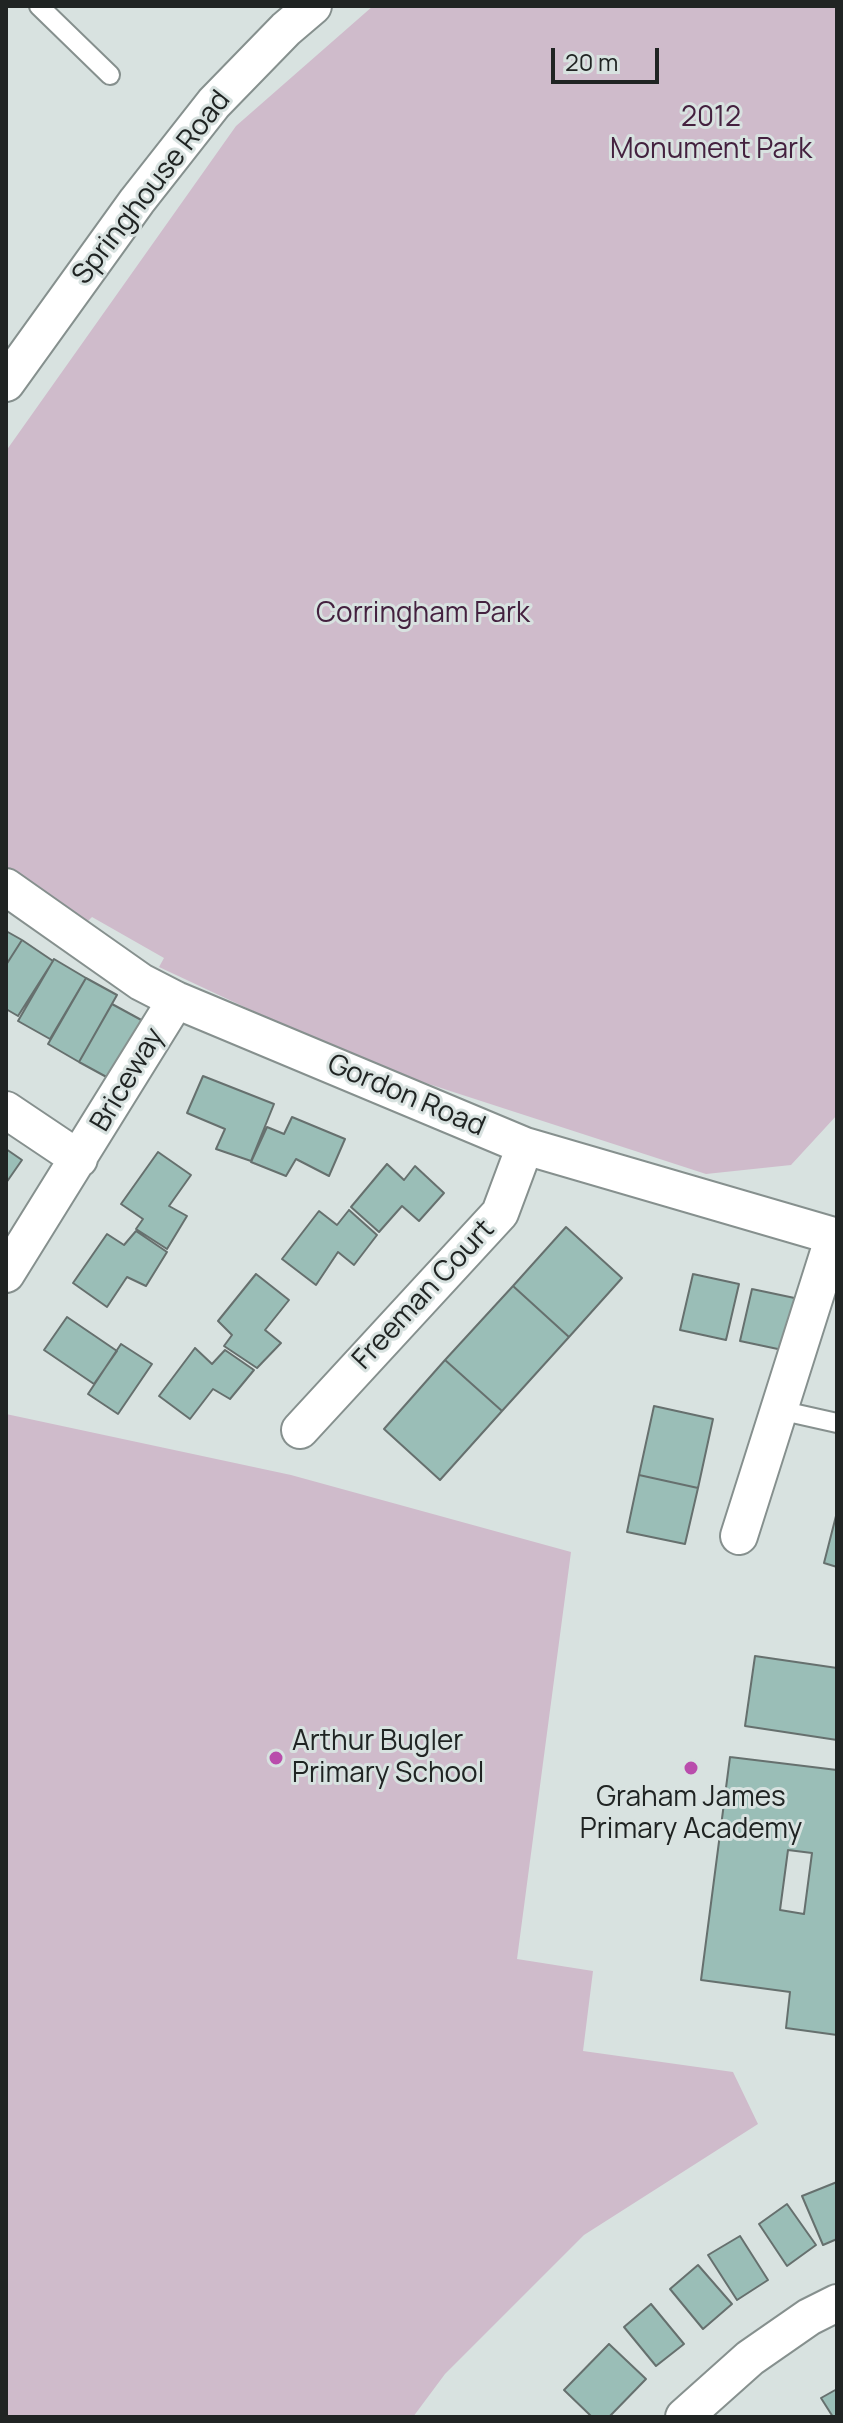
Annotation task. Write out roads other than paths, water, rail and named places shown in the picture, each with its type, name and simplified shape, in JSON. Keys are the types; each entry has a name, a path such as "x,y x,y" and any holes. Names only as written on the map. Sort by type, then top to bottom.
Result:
{"street":[{"name":"Springhouse Road","path":"6,383 137,201 214,103 286,29 313,6"},
{"name":"Gordon Road","path":"6,887 141,982 176,1000 525,1146 836,1237"},
{"name":"Briceway","path":"6,1274 176,1000"},
{"name":"Briceway","path":"6,1110 79,1159"},
{"name":"Freeman Court","path":"300,1430 500,1213 525,1146"},
{"path":"739,1536 836,1237"},
{"path":"684,2417 750,2358 809,2317 837,2303"}],"lane":[{"path":"39,6 110,75"},
{"path":"779,1410 837,1423"}],"place":[{"name":"Arthur Bugler Primary School","path":"276,1758"},
{"name":"Graham James Primary Academy","path":"691,1768"}],"park label":[{"name":"2012 Monument Park","path":"711,134"},
{"name":"Corringham Park","path":"423,614"}]}
